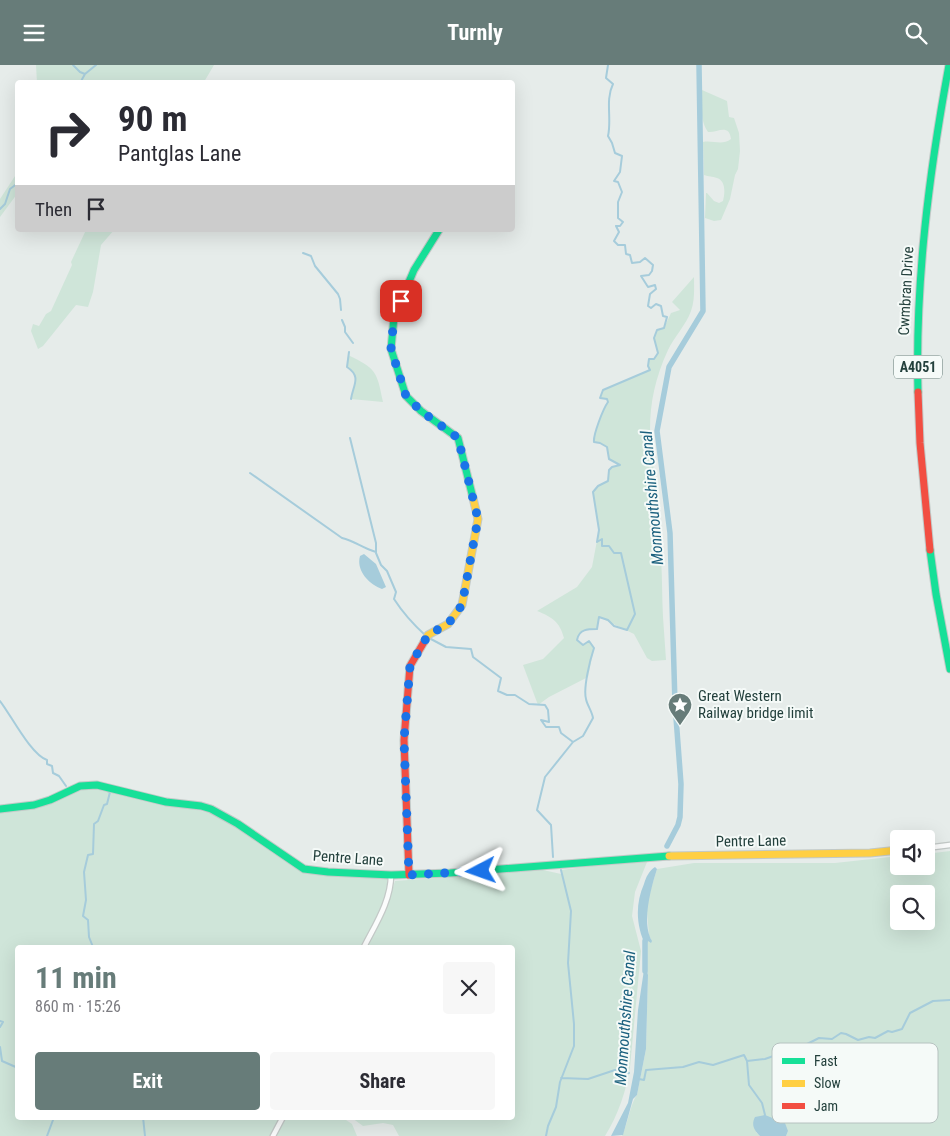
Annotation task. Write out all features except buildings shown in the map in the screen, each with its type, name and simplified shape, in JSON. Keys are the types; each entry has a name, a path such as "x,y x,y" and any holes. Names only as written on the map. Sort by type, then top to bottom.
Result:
{"street":[{"name":"Cwmbran Drive","path":"950,65 934,142 925,214 919,290 918,381 925,513 950,669"},
{"path":"409,875 404,740 410,666 426,639 448,624 462,605 478,519 458,438 421,411 406,396 391,349 394,317 414,271 438,232"},
{"name":"Pentre Lane","path":"0,809 34,805 80,786 97,785 166,802 211,809 238,824 304,869 391,875 481,871 657,856 870,853 890,851"},
{"path":"935,847 950,845"},
{"path":"365,945 386,903 391,887 391,875"},
{"path":"272,1136 281,1120"}],"green space":[{"path":"36,65 214,65 205,80 37,80"},
{"path":"702,90 727,101 729,117 734,118 739,133 738,169 730,199 721,220 714,221 705,218 706,193 719,203 723,201 724,188 720,180 704,175 703,142 724,142 731,139 728,131 708,132 705,127 702,117"},
{"path":"15,176 15,197 0,217 0,199"},
{"path":"85,232 112,232 101,245 93,292 88,307 76,305 43,346 38,349 31,331 33,324 39,326 46,314 51,311 72,265 71,262"},
{"path":"694,277 692,307 689,316 673,340 661,368 655,386 650,420 654,473 658,492 650,495 660,540 666,660 652,661 647,658 634,634 599,617 597,629 582,632 577,640 583,645 589,641 594,648 588,677 549,697 538,705 523,665 543,659 564,638 555,621 537,611 577,587 592,567 599,530 593,492 598,486 608,481 609,470 612,467 620,465 609,459 607,447 594,442 599,422 608,402 607,399 600,398 603,390 650,370 648,366 649,359 654,359 658,353 654,338 657,330 664,328 671,313 680,310 672,302"},
{"path":"348,355 365,364 374,373 379,384 383,402 351,399 355,378 352,371 347,367"},
{"path":"86,788 100,788 210,813 226,820 301,870 311,873 387,879 387,887 382,905 362,945 15,945 15,1120 279,1120 270,1136 0,1136 0,813 40,808 73,791"},
{"path":"950,851 950,1136 786,1136 788,1131 756,1132 760,1136 622,1136 637,1095 646,1049 648,975 645,953 648,940 651,939 649,936 647,911 649,895 657,869 694,863 835,863 890,857 890,875 935,875 935,853"},
{"path":"647,862 635,892 632,916 641,951 630,1067 621,1103 605,1136 399,1136 393,1125 383,1123 363,1126 355,1120 515,1120 515,945 368,945 387,906 395,881 543,870 561,874 561,870"},
{"path":"284,1120 346,1120 352,1124 357,1136 276,1136"}],"water":[{"path":"364,554 376,564 386,587 382,589 377,587 364,576 359,561 360,556"},
{"path":"655,867 657,869 647,915 647,925 652,941 651,943 648,941 646,946 640,931 638,907 646,879 649,872"},
{"path":"645,963 648,975 646,1049 637,1095 633,1099 623,1135 611,1136 628,1103 634,1072 638,1010"},
{"path":"765,1115 772,1118 772,1123 785,1123 788,1131 786,1136 760,1136 754,1127 755,1117"}],"waterway":[{"path":"73,65 85,74"},
{"path":"82,80 85,74 96,65"},
{"path":"573,742 583,736 593,718 585,694 585,688 594,648 589,641 583,645 577,640 578,636 584,630 597,629 599,617 608,620 614,626 627,630 635,614 621,553 614,553 609,546 602,546 602,539 597,542 599,530 593,492 598,486 608,481 609,470 620,465 609,459 607,447 594,442 599,422 608,402 607,399 600,398 603,390 650,370 648,366 649,359 654,359 658,353 654,338 657,330 664,328 667,317 663,316 661,306 656,304 651,308 648,306 650,294 656,289 655,285 648,287 641,276 649,275 653,265 645,258 640,262 632,263 630,255 626,254 625,245 618,245 614,241 619,232 616,226 620,226 623,222 618,218 618,202 622,192 618,182 614,181 620,172 622,156 615,153 608,136 609,96 613,84 606,78 608,65"},
{"name":"Monmouthshire Canal","path":"667,846 680,817 681,784 675,704 670,533 657,431 669,367 703,311 699,65"},
{"path":"0,209 5,204 10,189 15,185"},
{"path":"303,253 311,256 315,266 338,294 341,310"},
{"path":"342,320 345,332 353,343"},
{"path":"349,352 347,367 352,371 355,378 351,399"},
{"path":"350,438 376,543 376,553 381,565 387,571 396,592 394,599 408,618 425,635"},
{"path":"250,473 342,538 376,552"},
{"path":"429,638 446,647 471,649 473,657 501,678 498,691 507,695 515,695 529,704 545,705 548,710 549,722 541,720 546,727 559,727 561,733 573,742 545,777 537,810 551,825 553,857"},
{"path":"0,701 34,751 47,760 47,764 52,766 53,773 59,776 66,786"},
{"path":"92,945 89,937 88,920 83,916 86,900 84,872 88,855 93,854 94,824 98,821 104,805 107,804 110,792 107,791"},
{"path":"546,1136 556,1107 560,1082 574,1046 574,1024 568,963 571,911 561,870"},
{"name":"Monmouthshire Canal","path":"645,941 645,971"},
{"path":"809,1043 819,1038 832,1039 841,1033 858,1040 869,1037 875,1038 888,1031 892,1032 902,1029 910,1013 933,1001 950,1000"},
{"path":"0,1021 3,1022 0,1027"},
{"path":"0,1047 2,1061 15,1067"},
{"path":"639,1079 644,1080 646,1070 683,1067 699,1062 713,1065 744,1055 747,1061 749,1085 762,1103 765,1115"},
{"path":"747,1061 772,1056"},
{"path":"561,1078 588,1079 615,1070 629,1073"},
{"path":"47,1136 53,1120"},
{"path":"143,1120 145,1136"}],"traffic: fast":[{"path":"918,392 921,269 935,146 949,65"},
{"path":"438,232 414,270 394,317 391,349 406,396 421,411 458,438 473,498"},
{"path":"930,550 950,669"},
{"path":"0,809 34,805 80,786 97,785 166,802 211,809 238,824 304,869 328,872 391,875 450,873 669,856"}],"traffic: slow":[{"path":"424,642 428,635 448,624 462,605 478,519 473,498"},
{"path":"669,856 870,853 890,851"}],"traffic: jam":[{"path":"918,392 920,443 930,550"},
{"path":"409,875 404,740 410,666 424,642"}],"place":[{"name":"Great Western Railway bridge limit","path":"680,726"}],"route":[{"path":"401,301 394,317 391,349 406,396 421,411 458,438 478,519 462,605 448,624 428,635 410,666 404,740 409,875 481,871"}]}
